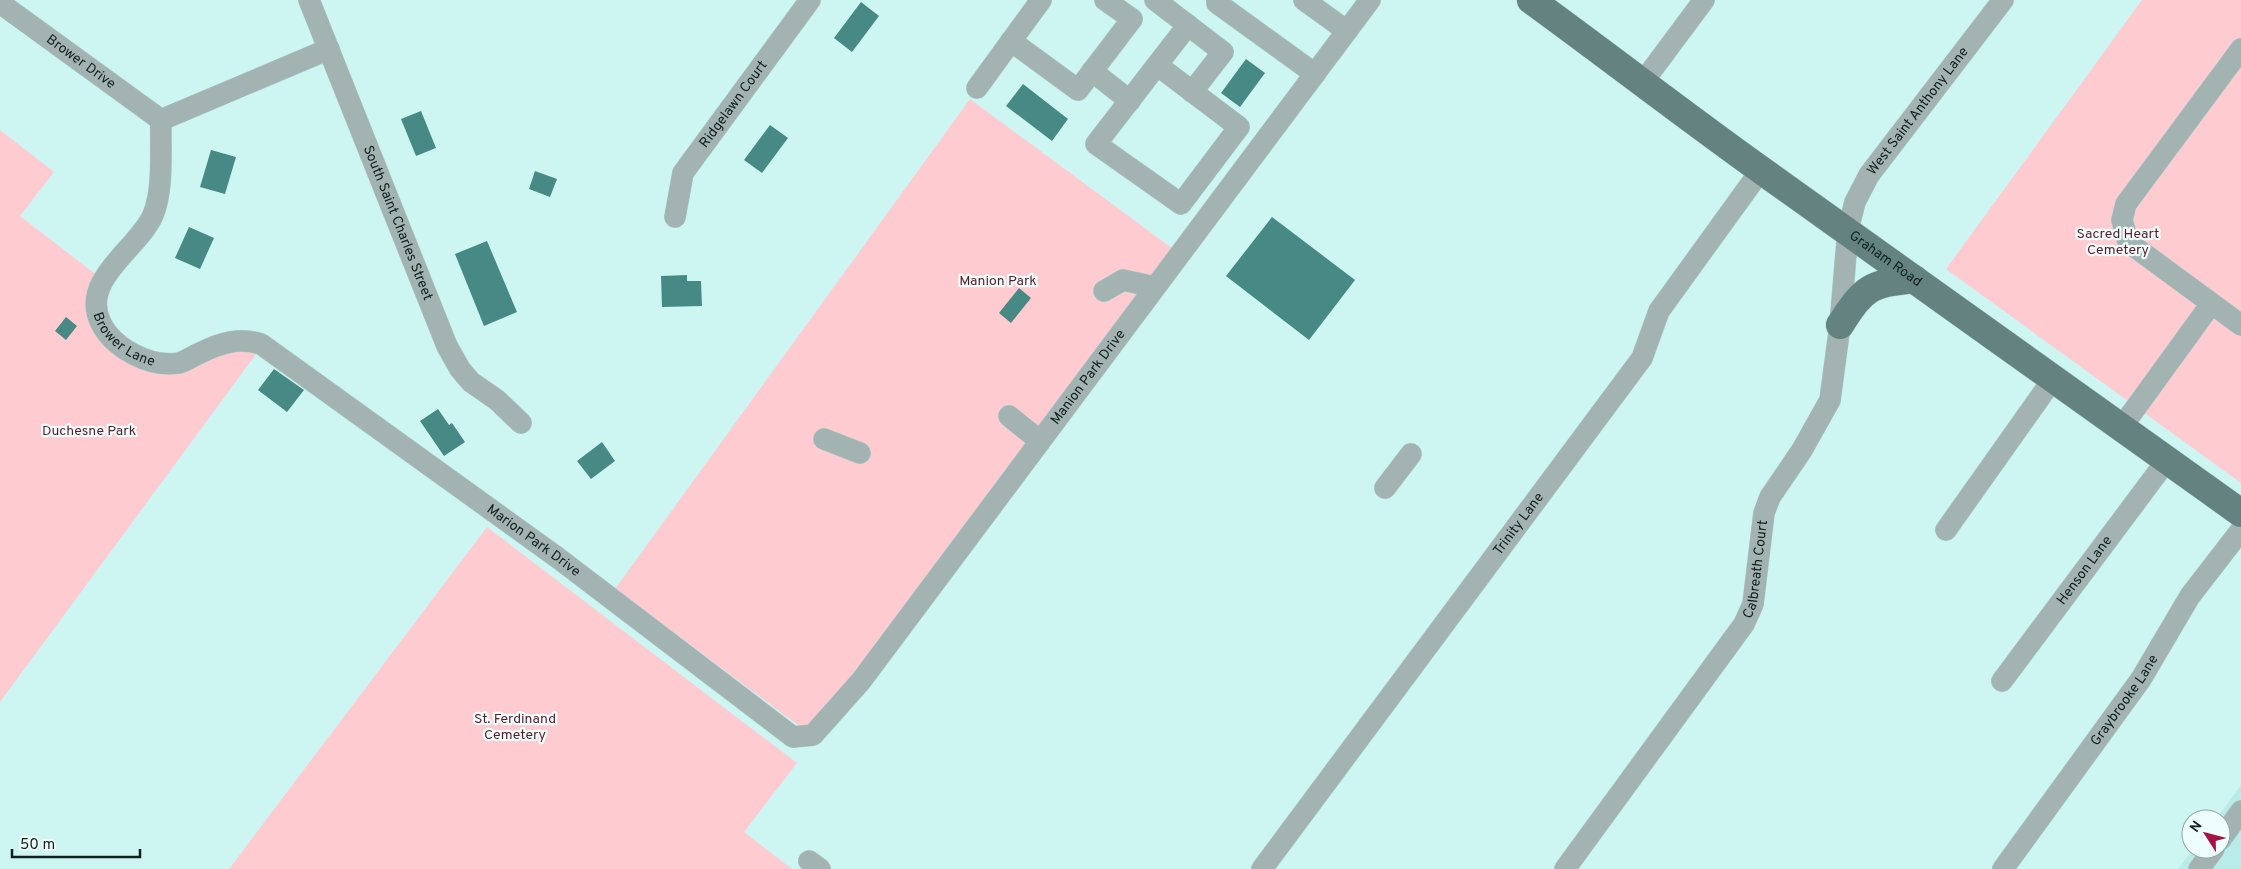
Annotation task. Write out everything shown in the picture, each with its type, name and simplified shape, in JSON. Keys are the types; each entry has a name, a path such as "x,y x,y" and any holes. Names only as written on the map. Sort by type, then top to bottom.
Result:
{"main road":[{"name":"Graham Road","path":"1531,0 1761,170 1848,230 2241,514"},
{"path":"1840,325 1857,299 1869,288 1880,284 1914,279"}],"street":[{"name":"South Saint Charles Street","path":"309,0 447,346 460,369 471,382 503,405 521,422"},
{"name":"Ridgelawn Court","path":"675,217 683,173 810,0"},
{"path":"977,88 1041,0"},
{"path":"1105,0 1132,19"},
{"path":"1011,42 1078,90 1132,19 1145,11 1154,0 1223,52 1192,92"},
{"path":"1217,0 1315,74"},
{"path":"1304,0 1347,31"},
{"name":"Manion Park Drive","path":"793,737 813,735 861,680 1370,0"},
{"path":"1643,82 1704,0"},
{"name":"West Saint Anthony Lane","path":"1848,230 1855,202 1869,175 2003,0"},
{"name":"Brower Drive","path":"0,3 160,120"},
{"path":"1157,65 1239,127 1181,204 1096,144 1130,101 1157,65 1188,25"},
{"path":"160,120 329,49"},
{"path":"2241,50 2126,204 2122,220 2128,242 2241,325"},
{"path":"1092,72 1130,101"},
{"name":"Brower Lane","path":"160,120 158,194 153,215 103,280 95,303 100,321 112,339 128,350 160,363 181,362 210,348 237,340 251,341 271,352"},
{"path":"1212,164 1234,181"},
{"name":"Trinity Lane","path":"1262,869 1642,358 1659,311 1761,170"},
{"name":"Calbreath Court","path":"1565,869 1744,624 1753,604 1764,513 1770,497 1802,450 1830,400 1840,325 1848,230"},
{"path":"1104,291 1122,280 1155,287"},
{"path":"2121,428 2211,304"},
{"name":"Marion Park Drive","path":"271,352 558,558 793,737"},
{"path":"1946,530 2053,379"},
{"path":"1009,416 1040,441"},
{"path":"824,439 860,453"},
{"path":"1385,488 1411,454"},
{"name":"Henson Lane","path":"2002,681 2167,460"},
{"name":"Graybrooke Lane","path":"2003,869 2141,678 2190,596 2241,530"},
{"path":"2231,825 2241,811"}],"shaded area":[{"path":"2241,785 2241,869 2178,869 2186,859 2231,859 2231,809 2223,809"}],"green space":[{"name":"Sacred Heart Cemetery","path":"2142,0 2241,0 2241,483 1946,269"},
{"name":"Manion Park","path":"970,99 1180,254 818,740 615,589"},
{"name":"Duchesne Park","path":"0,130 54,172 20,216 103,280 100,321 160,363 210,347 257,353 0,702"},
{"name":"St. Ferdinand Cemetery","path":"487,527 797,763 744,832 792,869 229,869"}],"building":[{"path":"861,2 879,16 852,52 834,38"},
{"path":"1246,59 1265,73 1240,107 1221,93"},
{"path":"1023,84 1068,119 1052,141 1006,106"},
{"path":"421,111 436,148 416,156 401,119"},
{"path":"770,125 788,138 762,173 744,160"},
{"path":"211,150 236,157 225,194 200,187"},
{"path":"535,171 557,179 550,197 529,189"},
{"path":"1272,217 1355,280 1309,340 1226,276"},
{"path":"189,227 214,238 200,269 175,258"},
{"path":"487,241 517,312 484,326 455,254"},
{"path":"687,275 687,281 701,281 702,306 662,307 661,276"},
{"path":"1019,288 1031,298 1011,323 999,313"},
{"path":"66,317 77,326 66,340 55,331"},
{"path":"274,369 304,390 287,412 258,390"},
{"path":"438,409 449,425 452,423 465,442 444,456 420,421"},
{"path":"602,442 615,461 591,479 577,461"}]}
